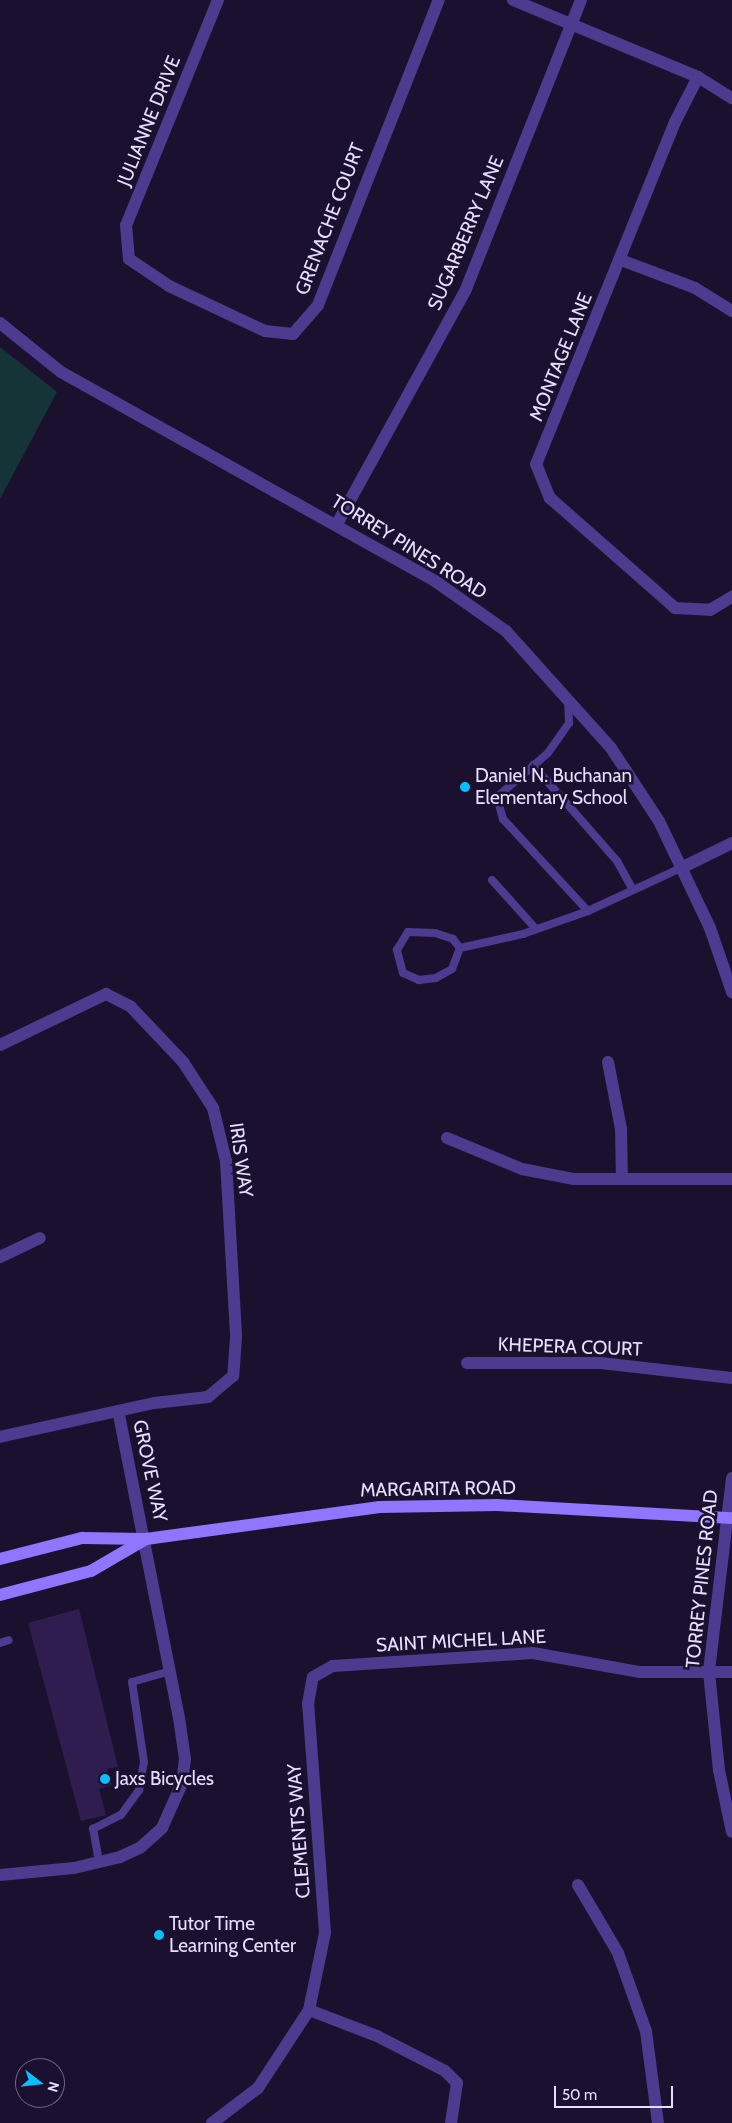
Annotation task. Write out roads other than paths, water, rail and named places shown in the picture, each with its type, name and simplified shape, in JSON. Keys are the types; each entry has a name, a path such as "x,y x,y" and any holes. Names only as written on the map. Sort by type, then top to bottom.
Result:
{"main road":[{"name":"MARGARITA ROAD","path":"0,1559 82,1538 146,1539 257,1520 380,1507 497,1505 729,1518"},
{"name":"MARGARITA ROAD","path":"0,1594 91,1572 146,1539"}],"street":[{"name":"JULIANNE DRIVE","path":"129,259 126,225 218,0"},
{"name":"GRENACHE COURT","path":"129,259 169,286 265,331 293,334 318,305 439,0"},
{"path":"513,0 698,76 732,98"},
{"name":"SUGARBERRY LANE","path":"337,524 466,289 581,0"},
{"name":"MONTAGE LANE","path":"698,76 675,122 536,464 550,498 675,608 710,610 732,597"},
{"path":"620,260 695,288 732,311"},
{"name":"TORREY PINES ROAD","path":"0,323 61,372 337,524 435,581 506,631 567,694 611,748 659,821 681,868 732,992"},
{"path":"681,868 732,843"},
{"name":"IRIS WAY","path":"0,1045 106,994 131,1007 183,1062 213,1108 226,1161 236,1337 233,1376 208,1397 118,1411"},
{"path":"608,1062 621,1129 622,1179"},
{"path":"448,1138 522,1170 574,1179 732,1179"},
{"path":"0,1257 40,1238"},
{"name":"KHEPERA COURT","path":"467,1363 601,1363 732,1378"},
{"path":"0,1437 118,1411"},
{"name":"GROVE WAY","path":"0,1875 99,1862 141,1847 162,1828 175,1807 185,1759 146,1539 118,1411"},
{"name":"TORREY PINES ROAD","path":"732,1478 729,1518 708,1672 719,1770 732,1832"},
{"name":"SAINT MICHEL LANE","path":"313,1677 333,1666 533,1653 640,1672 732,1672"},
{"name":"CLEMENTS WAY","path":"212,2123 258,2088 309,2010 325,1933 308,1704 313,1677"},
{"path":"578,1885 618,1953 646,2031 658,2123"},
{"path":"309,2010 377,2036 445,2071 457,2083 451,2123"}],"lane":[{"path":"567,694 569,723 533,765 497,797 503,819 588,911"},
{"path":"533,765 617,861 633,890"},
{"path":"460,948 452,969 436,978 419,980 403,973 397,950 408,932 435,933 460,948 535,928 588,911 681,868"},
{"path":"492,880 535,928"},
{"path":"0,1643 9,1640"},
{"path":"99,1862 93,1829 121,1815 139,1790 144,1762 132,1682 170,1671"}],"place":[{"name":"Daniel N. Buchanan Elementary School","path":"465,787"},
{"name":"Jaxs Bicycles","path":"105,1779"},
{"name":"Tutor Time Learning Center","path":"159,1935"}]}
